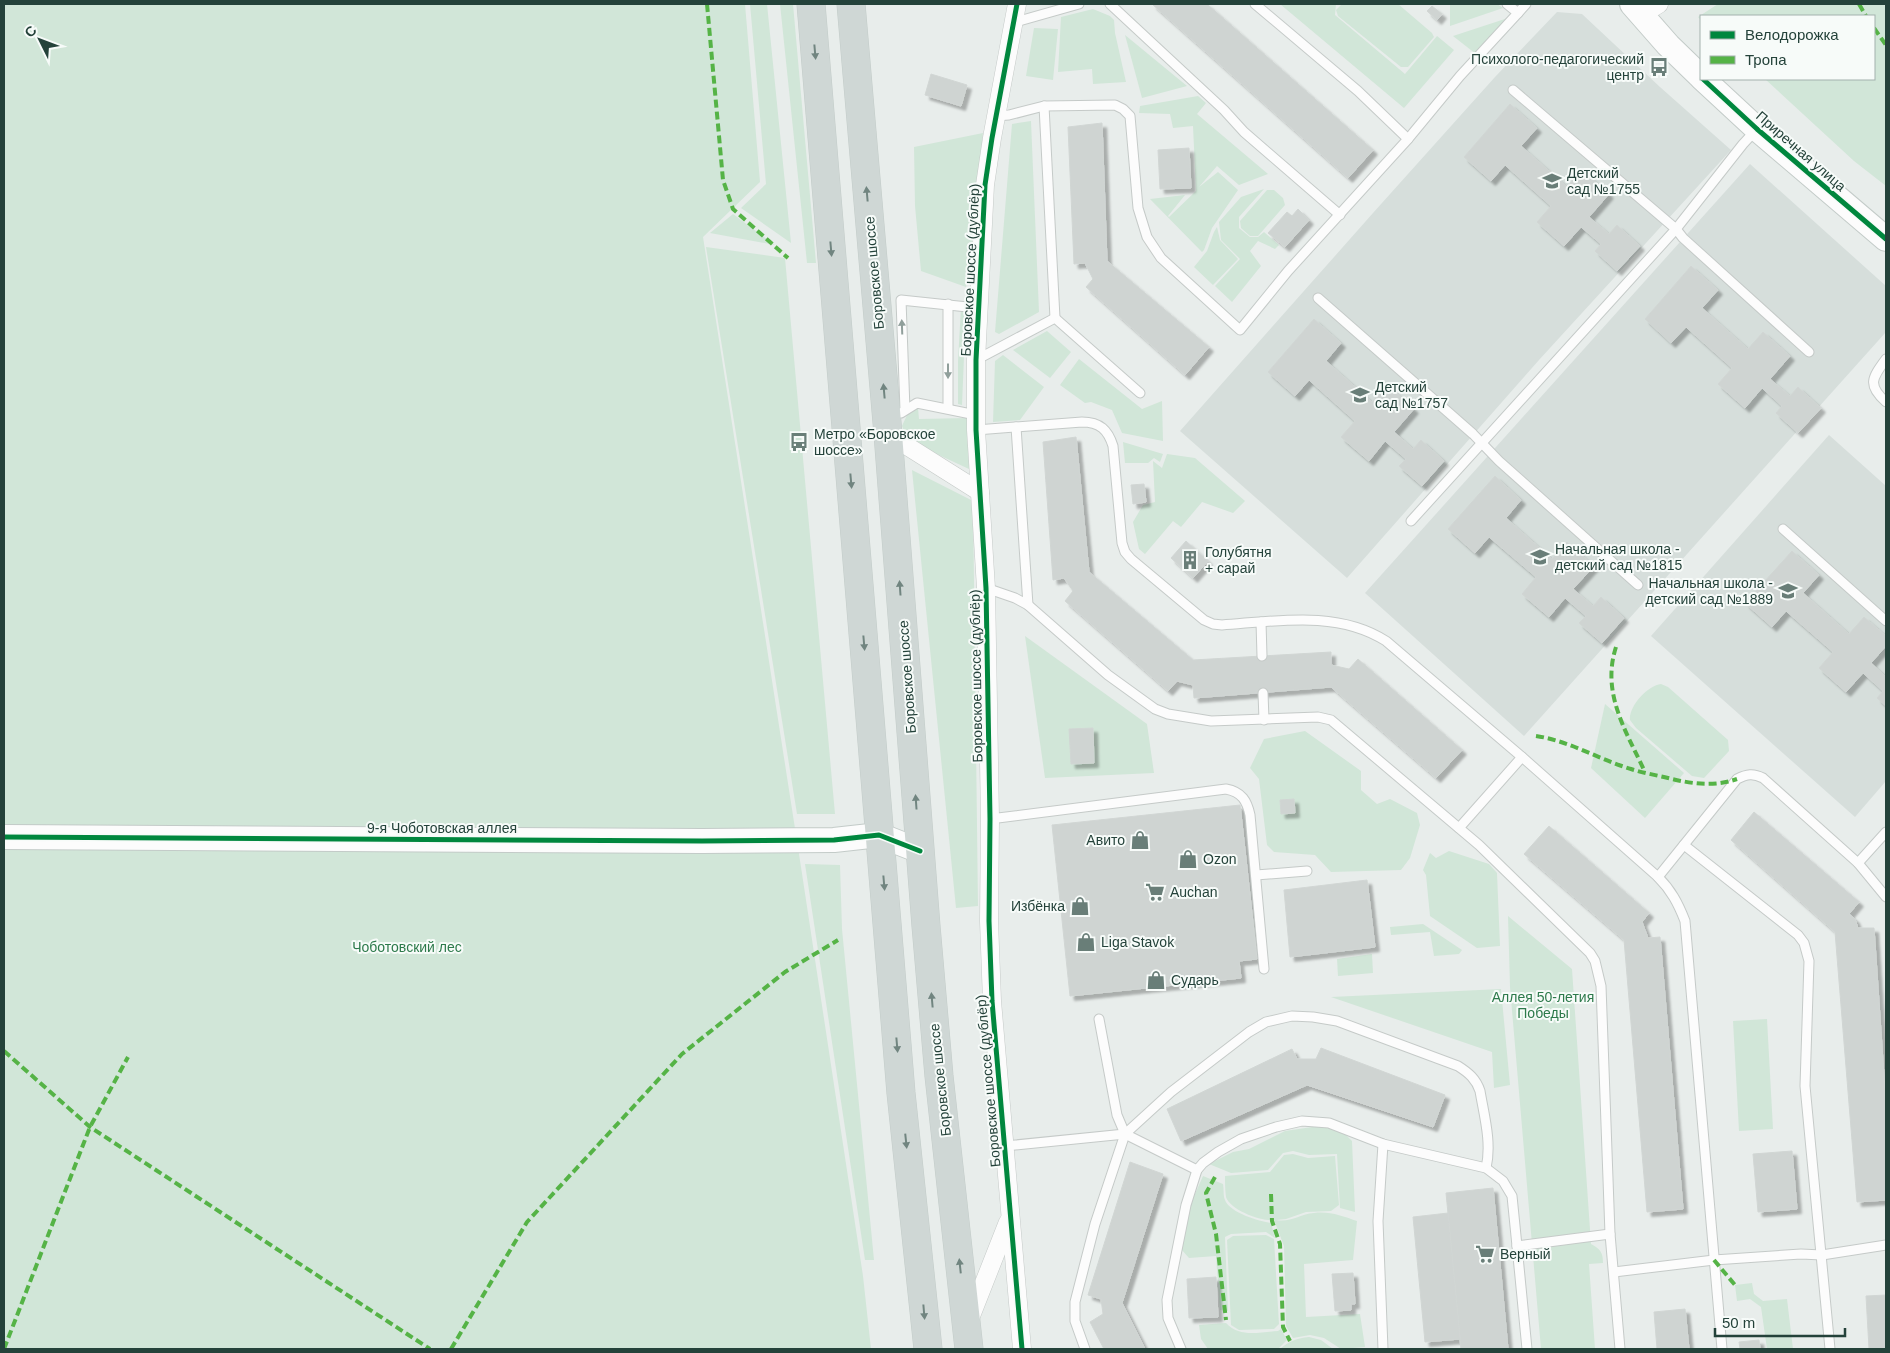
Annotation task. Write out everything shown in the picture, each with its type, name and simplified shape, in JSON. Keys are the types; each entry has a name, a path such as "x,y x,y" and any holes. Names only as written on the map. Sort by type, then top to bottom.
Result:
{"main road":[{"path":"811,4 901,1093 928,1349"},
{"name":"Боровское шоссе","path":"851,4 893,423 920,851 939,1076 968,1338"}],"street":[{"name":"Боровское шоссе (дублёр)","path":"1017,4 1012,23 985,185 977,308 976,422 986,588 990,818 989,920 992,1001 1005,1146 1009,1219 1022,1349"},
{"name":"Приречная улица","path":"1644,8 1668,45 1700,76"},
{"name":"Приречная улица","path":"1704,80 1757,129 1886,239"},
{"path":"893,423 980,492"},
{"name":"9-я Чоботовская аллея","path":"4,837 702,841 834,840 879,835"},
{"path":"879,835 920,851"},
{"path":"968,1338 1009,1219"}],"lane":[{"path":"1012,23 1079,4"},
{"path":"1110,4 1224,110 1244,132 1340,215"},
{"path":"1255,4 1358,91 1408,139"},
{"path":"1507,4 1518,13"},
{"path":"996,116 1009,115 1044,106 1115,105 1123,108 1130,116 1138,208 1147,237 1161,258 1240,330 1288,271 1408,139 1460,76 1526,4"},
{"path":"1513,90 1676,229 1683,238 1809,352"},
{"path":"1044,106 1055,318 1140,393"},
{"path":"1411,521 1676,229 1757,129"},
{"path":"1318,298 1481,442 1499,461 1638,585"},
{"path":"893,423 901,300 977,308"},
{"path":"948,304 948,408"},
{"path":"976,360 1055,318"},
{"path":"1886,359 1876,372 1873,383 1877,393 1886,402"},
{"path":"893,423 917,403 948,408 976,422 1016,427 1091,422 1103,427 1110,435 1113,446 1122,544 1125,552 1204,620 1222,625 1311,620 1331,621 1349,624 1376,634 1522,757 1658,877 1670,890 1685,921 1722,1349"},
{"path":"1016,427 1028,605"},
{"path":"1783,529 1886,621"},
{"path":"986,588 1028,605 1108,675 1155,709 1168,714 1211,721 1318,717 1331,720 1459,828 1583,946 1595,961 1601,986 1610,1234 1620,1349"},
{"path":"1261,622 1262,656"},
{"path":"1263,693 1264,720"},
{"path":"1459,828 1522,757"},
{"path":"1658,877 1737,779 1755,774 1763,778 1858,863 1886,897"},
{"path":"990,818 1226,789 1231,790 1244,798 1248,804 1264,969"},
{"path":"1858,863 1886,832"},
{"path":"1684,845 1798,935 1808,952 1805,1086 1830,1349"},
{"path":"1256,876 1307,871"},
{"path":"1085,1349 1075,1321 1075,1302 1095,1224 1125,1134 1171,1092 1266,1022 1280,1018 1313,1016 1337,1021 1458,1066 1478,1083 1488,1142 1486,1168"},
{"path":"1099,1019 1117,1115 1125,1134"},
{"path":"1181,1349 1168,1318 1167,1300 1186,1205 1197,1170 1218,1152 1241,1138 1302,1121 1329,1123 1383,1144 1486,1168 1503,1181 1512,1196 1527,1349"},
{"path":"1005,1146 1125,1134 1197,1170"},
{"path":"1383,1144 1378,1222 1383,1349"},
{"path":"1517,1246 1610,1234"},
{"path":"1614,1272 1714,1260 1801,1254 1822,1255 1886,1245"}],"shaded area":[{"path":"1557,12 1582,14 1731,150 1539,360 1347,578 1180,431 1495,77"},
{"path":"1750,164 1886,286 1886,332 1524,736 1365,593"},
{"name":"Начальная школа - детский сад №1889","path":"1829,435 1886,486 1886,781 1855,817 1651,636"}],"green space":[{"name":"Чоботовский лес","path":"4,4 745,4 760,182 703,237 863,1276 871,1349 4,1349"},
{"path":"750,4 767,4 791,243 741,208 766,184"},
{"path":"780,4 793,4 816,263 807,263"},
{"path":"1280,4 1336,4 1335,15 1405,74 1437,36 1454,50 1404,108"},
{"path":"1342,4 1398,4 1432,33 1434,37 1408,67 1401,67 1338,16 1336,10"},
{"path":"1450,4 1497,4 1503,8 1450,26"},
{"path":"1718,4 1884,4 1886,8 1886,186 1854,161 1766,80 1875,80 1875,15 1701,15"},
{"path":"1093,9 1110,16 1114,20 1126,82 1093,84 1092,69 1058,72 1061,17"},
{"path":"1511,17 1476,54 1453,36"},
{"path":"1034,28 1058,29 1053,80 1026,76"},
{"path":"1125,35 1187,86 1142,98"},
{"path":"1198,96 1206,103 1197,114 1268,174 1239,185 1217,166 1199,187 1218,172 1238,190 1212,228 1202,252 1150,199 1185,195 1169,217 1196,191 1193,126 1173,128 1170,114 1139,113 1140,106"},
{"path":"1031,121 1039,312 999,334 995,332 1012,124"},
{"path":"983,133 976,215 966,287 921,271 915,206 914,147"},
{"path":"1264,189 1239,217 1239,228 1250,237 1258,237 1264,232 1279,245 1275,249 1258,241 1250,251 1261,266 1232,302 1215,286 1240,259 1221,240 1219,222 1241,197"},
{"path":"1267,190 1274,190 1283,198 1285,205 1258,236 1250,236 1241,228 1240,221"},
{"path":"733,214 775,245 710,233"},
{"path":"1217,227 1220,240 1238,259 1213,285 1194,267 1207,251"},
{"path":"706,247 785,258 835,814 797,814"},
{"path":"961,307 966,309 962,405 958,404"},
{"path":"1047,331 1071,352 1050,378 1013,350"},
{"path":"1003,355 1044,387 1020,420 993,422 995,361"},
{"path":"1079,359 1142,409 1162,401 1163,441 1122,433 1112,410 1091,402 1085,403 1060,385"},
{"path":"918,408 919,419 968,418 969,469 913,443 906,436 902,426 907,415"},
{"path":"1123,442 1163,454 1160,462 1154,458 1148,463 1125,463"},
{"path":"1167,454 1195,458 1245,501 1233,513 1202,502 1181,527 1173,521 1145,554 1139,549 1133,522 1143,505 1155,502 1153,461 1162,468"},
{"path":"912,470 973,501 978,906 956,908"},
{"path":"1025,636 1147,724 1154,773 1045,778"},
{"path":"1661,684 1668,687 1728,740 1729,751 1704,778 1692,776 1636,728 1630,720 1632,709 1645,692"},
{"path":"1605,704 1684,773 1645,818 1591,768"},
{"path":"1305,731 1361,771 1361,790 1377,804 1390,799 1417,813 1420,825 1410,858 1401,870 1331,872 1315,855 1274,852 1267,845 1259,779 1250,768 1264,739"},
{"path":"1449,851 1489,864 1497,873 1500,946 1477,948 1430,916 1426,875 1423,870 1430,853 1436,858"},
{"path":"805,864 840,865 842,929 874,1260 865,1260"},
{"name":"Аллея 50-летия Победы","path":"1508,916 1572,969 1591,1244 1600,1251 1603,1259 1603,1263 1589,1264 1595,1349 1541,1349 1510,987"},
{"path":"1423,924 1462,950 1459,954 1434,956 1430,932 1391,935 1390,927"},
{"path":"1372,954 1373,973 1338,976 1337,959"},
{"path":"1501,989 1510,1085 1494,1088 1492,1052 1331,997"},
{"path":"1767,1019 1773,1129 1739,1131 1733,1021"},
{"path":"1319,1126 1343,1132 1352,1141 1355,1212 1340,1208 1337,1154 1309,1155 1293,1151 1283,1153 1268,1170 1231,1173 1209,1164 1233,1152 1249,1149 1285,1131"},
{"path":"1293,1154 1308,1158 1335,1156 1339,1205 1331,1211 1306,1212 1286,1219 1276,1220 1281,1221 1309,1214 1325,1213 1336,1214 1357,1221 1353,1260 1304,1264 1306,1317 1360,1314 1365,1347 1341,1349 1324,1338 1310,1335 1293,1338 1286,1326 1284,1246 1274,1220 1262,1219 1240,1211 1226,1197 1225,1176 1270,1172 1284,1155"},
{"path":"1203,1176 1223,1184 1225,1200 1233,1209 1252,1218 1271,1223 1275,1238 1266,1232 1231,1234 1225,1237 1228,1311 1220,1310 1216,1256 1189,1258 1181,1249 1191,1203"},
{"path":"1266,1235 1274,1239 1279,1324 1274,1329 1239,1330 1231,1325 1227,1240 1233,1236"},
{"path":"1752,1283 1754,1294 1763,1301 1787,1299 1793,1349 1767,1349 1761,1307 1750,1299 1737,1301 1735,1285"},
{"path":"1226,1323 1237,1331 1250,1333 1278,1331 1281,1329 1287,1340 1278,1349 1208,1349 1201,1339 1199,1325"},
{"path":"1309,1337 1321,1340 1333,1349 1280,1349 1293,1340"}],"building":[{"path":"1152,4 1207,4 1373,150 1348,178"},
{"path":"1432,6 1442,14 1437,20 1427,11"},
{"path":"931,74 967,85 961,106 925,95"},
{"path":"1510,104 1537,128 1521,146 1567,187 1582,170 1609,194 1589,217 1609,234 1617,225 1640,246 1617,271 1595,251 1601,244 1581,227 1564,246 1537,222 1551,206 1505,165 1491,181 1464,157"},
{"path":"1102,123 1107,261 1209,347 1185,375 1086,287 1093,279 1085,263 1074,264 1068,127"},
{"path":"1189,148 1191,188 1160,189 1158,150"},
{"path":"1298,209 1309,220 1285,247 1268,233 1287,212 1292,216"},
{"path":"1691,266 1718,290 1702,308 1748,349 1763,332 1790,356 1770,379 1790,396 1798,387 1821,408 1798,433 1776,413 1782,406 1762,388 1745,408 1718,384 1732,368 1686,327 1671,343 1645,319"},
{"path":"1314,319 1341,343 1326,361 1372,402 1387,385 1414,409 1394,432 1413,449 1421,440 1444,461 1422,486 1399,466 1406,459 1385,441 1369,461 1341,437 1355,421 1309,380 1295,396 1268,372"},
{"path":"1076,437 1089,572 1193,660 1331,652 1331,665 1349,669 1358,659 1462,750 1436,778 1331,687 1194,698 1193,685 1177,681 1168,691 1065,601 1073,591 1064,578 1053,580 1043,442"},
{"path":"1495,476 1521,500 1506,518 1552,559 1567,542 1594,566 1573,589 1593,606 1601,597 1624,618 1602,643 1579,623 1586,616 1565,598 1549,617 1522,594 1536,577 1489,537 1475,553 1448,529"},
{"path":"1144,484 1146,502 1133,504 1131,485"},
{"name":"Голубятня + сарай","path":"1186,541 1208,561 1193,578 1171,558"},
{"path":"1792,551 1819,575 1803,593 1849,634 1864,617 1886,636 1886,646 1871,663 1886,677 1886,706 1877,698 1883,691 1863,673 1846,692 1819,668 1833,652 1786,611 1772,627 1745,603"},
{"path":"1093,728 1094,763 1071,764 1069,729"},
{"path":"1294,799 1295,813 1281,814 1280,800"},
{"name":"Auchan","path":"1240,805 1257,959 1239,961 1241,978 1070,996 1052,825"},
{"path":"1754,812 1859,902 1849,914 1855,919 1858,928 1874,928 1886,1106 1886,1200 1857,1202 1835,932 1731,840"},
{"path":"1549,826 1649,913 1642,922 1648,938 1660,937 1683,1209 1647,1212 1624,940 1524,854"},
{"path":"1367,880 1375,947 1290,957 1284,890"},
{"path":"1321,1048 1445,1095 1433,1127 1307,1085 1181,1141 1167,1109 1292,1049 1297,1059 1316,1059"},
{"path":"1792,1151 1797,1209 1758,1212 1753,1154"},
{"path":"1130,1162 1163,1174 1122,1303 1145,1349 1104,1349 1090,1322 1103,1314 1101,1299 1088,1295"},
{"path":"1493,1188 1508,1349 1461,1349 1446,1193"},
{"path":"1448,1213 1460,1339 1425,1342 1413,1217"},
{"path":"1353,1273 1355,1304 1351,1304 1351,1310 1335,1311 1332,1274"},
{"path":"1216,1277 1218,1317 1189,1318 1187,1279"},
{"path":"1886,1295 1886,1349 1869,1349 1866,1296"},
{"path":"1685,1309 1689,1349 1657,1349 1654,1312"},
{"path":"1759,1340 1760,1349 1740,1349 1739,1342"}],"marked path":[{"path":"707,4 723,180 733,209 788,258"},
{"path":"1859,4 1865,15"},
{"path":"1875,29 1886,45"},
{"path":"1616,647 1612,664 1614,696 1624,727 1645,772"},
{"path":"1536,736 1561,742 1631,769 1677,780 1711,784 1737,779"},
{"path":"451,1349 527,1222 682,1054 785,972 838,940"},
{"path":"4,1051 90,1127 430,1349"},
{"path":"4,1349 90,1127 128,1057"},
{"path":"1215,1177 1206,1193 1216,1234 1226,1320"},
{"path":"1271,1194 1272,1221 1280,1244 1283,1327 1290,1341"},
{"path":"1714,1260 1735,1285"}],"cycle path":[{"path":"1017,4 985,185 976,360 976,430 986,588 990,819 989,921 992,1001 1022,1349"},
{"path":"1704,80 1757,129 1886,239"},
{"path":"4,837 702,841 834,840 879,835 920,851"}],"place":[{"name":"Психолого-педагогический центр","path":"1659,67"},
{"name":"Детский сад №1755","path":"1552,181"},
{"name":"Детский сад №1757","path":"1360,395"},
{"name":"Метро «Боровское шоссе»","path":"799,442"},
{"name":"Начальная школа - детский сад №1815","path":"1540,557"},
{"name":"Голубятня + сарай","path":"1190,560"},
{"name":"Начальная школа - детский сад №1889","path":"1788,591"},
{"name":"Авито","path":"1140,840"},
{"name":"Ozon","path":"1188,859"},
{"name":"Auchan","path":"1155,892"},
{"name":"Избёнка","path":"1080,906"},
{"name":"Liga Stavok","path":"1086,942"},
{"name":"Сударь","path":"1156,980"},
{"name":"Верный","path":"1485,1254"}]}
